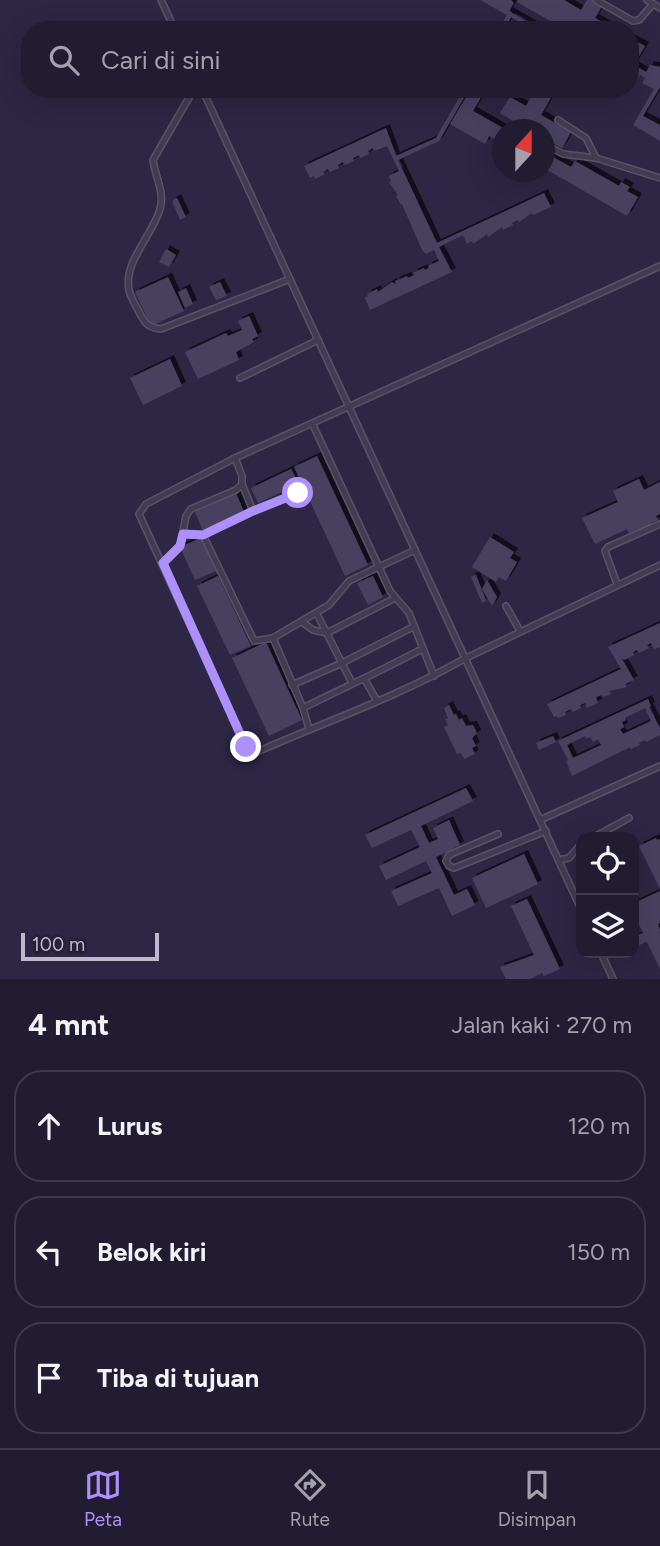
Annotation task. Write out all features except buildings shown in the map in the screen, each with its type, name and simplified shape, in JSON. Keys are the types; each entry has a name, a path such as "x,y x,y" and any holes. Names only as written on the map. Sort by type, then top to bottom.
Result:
{"lane":[{"path":"161,0 170,21"},
{"path":"596,0 633,21 639,20 650,2 660,8"},
{"path":"189,98 153,160 162,197 161,206 129,277 129,290 145,323 149,327 161,329 290,279"},
{"path":"206,98 576,898"},
{"path":"558,120 586,138 596,158"},
{"path":"555,150 563,154 596,158 660,178"},
{"path":"660,266 235,458 145,503 139,514 246,747 259,751 434,676 520,631 660,565"},
{"path":"240,378 318,341"},
{"path":"313,425 379,568 395,598 409,613 434,676"},
{"path":"235,458 253,511"},
{"path":"163,563 180,546 186,516 191,509 236,490 242,484"},
{"path":"183,534 203,535 298,493"},
{"path":"617,584 605,551 608,547 660,524"},
{"path":"203,535 254,641 273,638 317,614 329,605 349,581 415,550"},
{"path":"302,622 313,630 327,633 395,598"},
{"path":"506,606 520,631"},
{"path":"317,614 352,683"},
{"path":"292,685 413,627"},
{"path":"273,638 303,708 309,729"},
{"path":"303,708 352,683 365,680 422,649"},
{"path":"365,680 377,701"},
{"path":"540,820 660,766"},
{"path":"603,832 629,818"},
{"path":"498,834 449,855 446,861 454,868 546,831"},
{"path":"559,860 569,858 576,850"},
{"path":"603,958 613,979"}],"route":[{"path":"246,747 163,563 180,546 183,534 203,535 298,493"}]}
